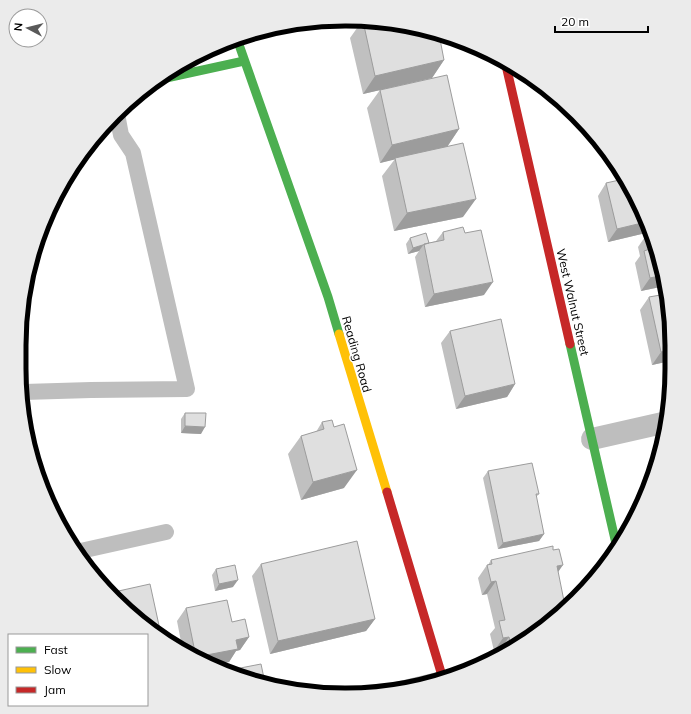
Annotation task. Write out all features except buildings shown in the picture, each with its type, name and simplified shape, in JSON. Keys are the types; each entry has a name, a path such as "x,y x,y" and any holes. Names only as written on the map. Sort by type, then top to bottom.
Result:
{"street":[{"name":"Reading Road","path":"239,44 328,297 440,673"},
{"path":"174,76 244,61"},
{"name":"West Walnut Street","path":"507,70 615,539"},
{"path":"592,439 660,424"}],"lane":[{"path":"27,392 186,389 133,153 121,135 118,122"},
{"path":"83,550 166,532"}],"traffic: fast":[{"path":"239,44 328,297 339,334"},
{"path":"174,76 244,61"},
{"path":"570,344 615,539"}],"traffic: slow":[{"path":"339,334 387,492"}],"traffic: jam":[{"path":"507,70 570,344"},
{"path":"387,492 441,673"}]}
